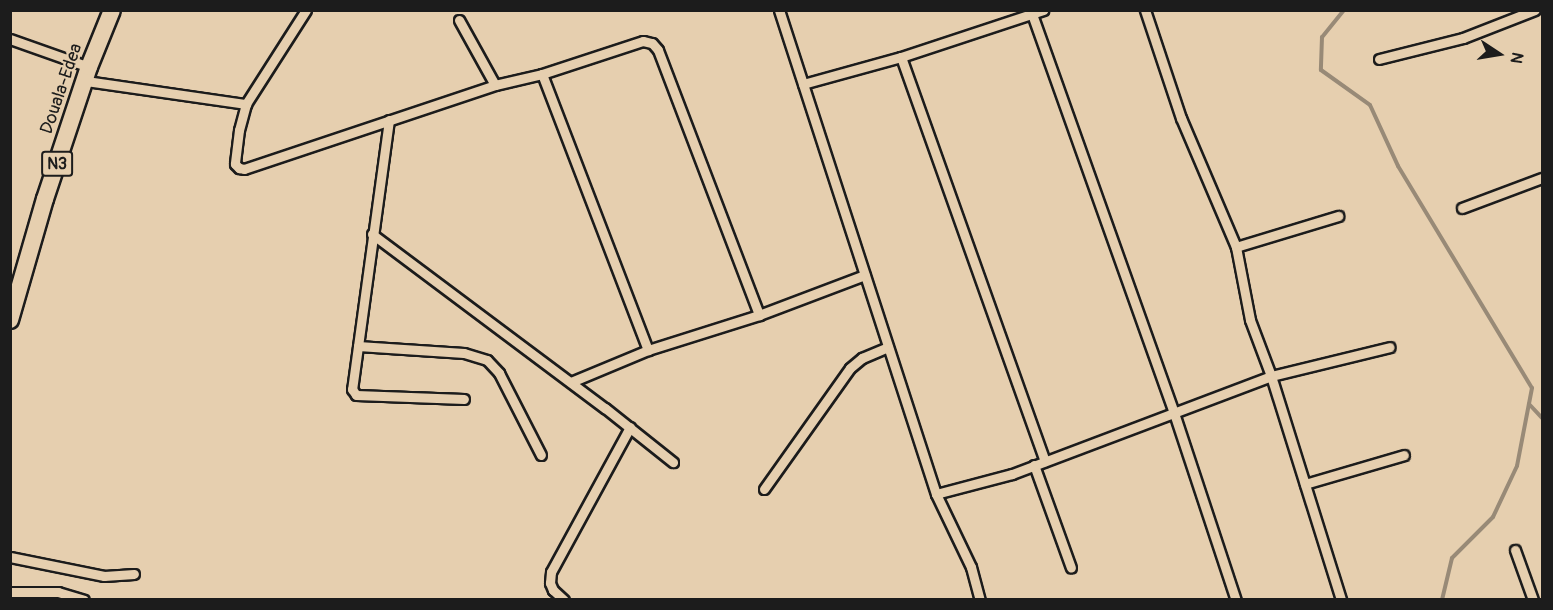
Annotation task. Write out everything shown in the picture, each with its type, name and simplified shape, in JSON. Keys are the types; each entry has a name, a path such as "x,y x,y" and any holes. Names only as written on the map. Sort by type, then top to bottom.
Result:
{"highway":[{"name":"Douala-Edea","path":"10,320 45,199 112,10"}],"street":[{"path":"306,10 246,104 239,130 235,164 244,169 495,85 542,74 643,40 652,43 658,50 759,315"},
{"path":"779,10 936,494 971,567 980,600"},
{"path":"803,84 902,57 1043,10"},
{"path":"1145,10 1181,118 1236,247 1250,320 1271,376 1341,600"},
{"path":"1379,59 1463,38 1535,10"},
{"path":"1032,14 1174,413 1236,600"},
{"path":"459,20 495,85"},
{"path":"10,39 88,74 246,104"},
{"path":"902,57 1045,461"},
{"path":"542,74 648,350"},
{"path":"389,120 372,234 353,393 464,399"},
{"path":"1462,208 1542,178"},
{"path":"1236,247 1338,216"},
{"path":"372,234 571,382 673,462"},
{"path":"571,382 648,350 759,315 865,275"},
{"path":"358,346 464,353 487,360 499,373 540,455"},
{"path":"764,489 850,368 862,358 888,347"},
{"path":"936,494 1012,474 1271,376 1390,347"},
{"path":"564,600 549,583 550,572 630,428"},
{"path":"1305,484 1404,455"},
{"path":"1034,465 1071,568"},
{"path":"1515,550 1533,600"},
{"path":"10,557 104,576 134,574"},
{"path":"10,592 58,592 84,600"}],"waterway":[{"path":"1344,10 1322,37 1321,70 1370,105 1398,166 1532,388 1517,466 1493,517 1452,558 1442,600"},
{"path":"1529,404 1542,418"}]}
